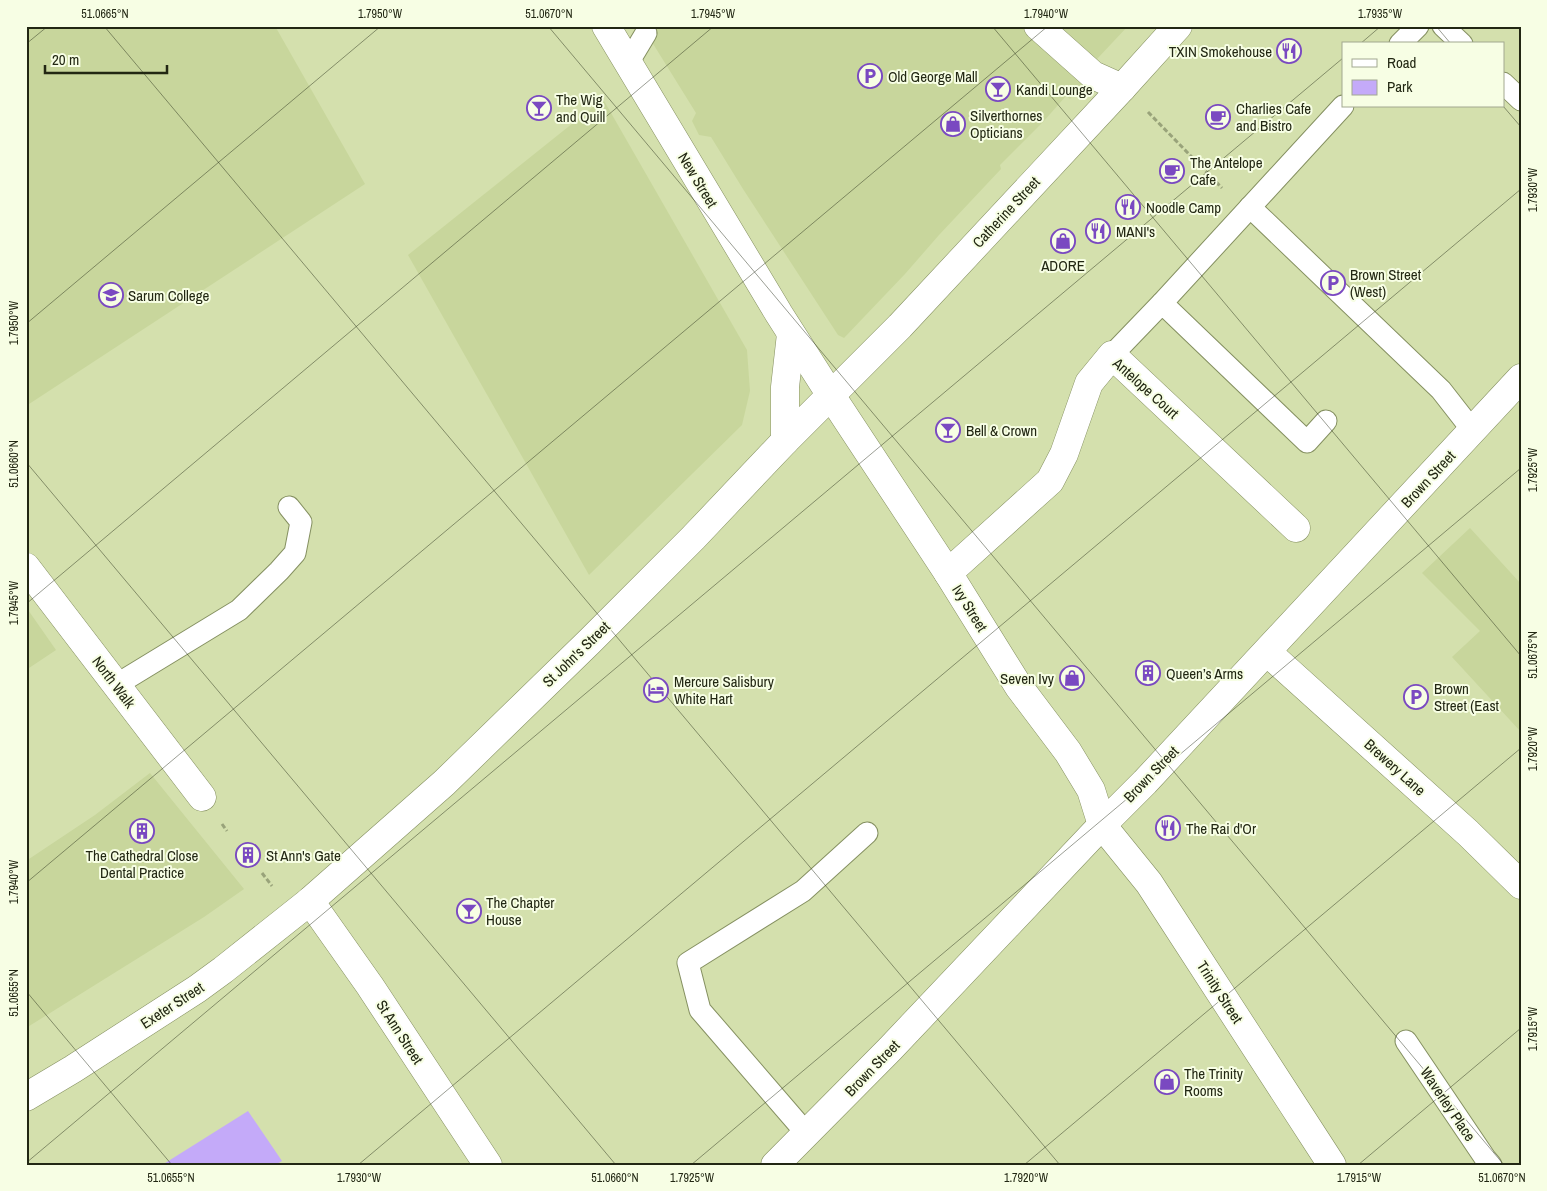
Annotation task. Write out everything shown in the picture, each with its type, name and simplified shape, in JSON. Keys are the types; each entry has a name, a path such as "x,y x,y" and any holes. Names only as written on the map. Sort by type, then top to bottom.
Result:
{"street":[{"name":"New Street","path":"606,26 791,334 830,394"},
{"path":"1038,26 1093,75 1122,88"},
{"name":"Catherine Street","path":"830,394 900,326 1178,26"},
{"path":"784,441 785,387 791,334"},
{"name":"Antelope Court","path":"948,573 1050,481 1064,454 1089,384 1112,355 1296,528"},
{"name":"Brown Street","path":"776,1165 890,1049 1102,824 1145,782 1521,378"},
{"name":"St John's Street","path":"310,901 444,783 527,703 686,545 830,394"},
{"name":"Ivy Street","path":"830,394 948,573 1019,687 1068,752 1091,790 1102,824"},
{"name":"North Walk","path":"26,567 202,797"},
{"name":"Brewery Lane","path":"1267,652 1468,833 1521,885"},
{"name":"Trinity Street","path":"1102,824 1149,882 1332,1165"},
{"name":"Exeter Street","path":"26,1097 197,989 310,901"},
{"name":"St Ann Street","path":"310,901 365,978 488,1165"}],"lane":[{"path":"1402,42 1418,26"},
{"path":"1443,26 1460,42"},
{"path":"628,63 646,33"},
{"path":"1504,84 1521,100"},
{"path":"1112,355 1342,107"},
{"path":"1250,207 1441,390 1473,431"},
{"path":"1162,302 1307,442 1326,421"},
{"path":"116,685 239,610 279,571 295,553 301,522 289,507"},
{"path":"807,1134 700,1010 688,963 803,891 867,833"},
{"name":"Waverley Place","path":"1406,1041 1491,1165"}],"path":[{"path":"1122,88 1229,195 1250,207"}],"shaded area":[{"name":"Sarum College","path":"26,26 275,26 365,184 26,406"},
{"path":"642,26 1128,26 1097,59 1102,66 1070,99 1066,96 1000,165 1001,169 844,338 838,335 711,137 699,135 692,121 696,113"},
{"path":"603,99 747,350 750,391 742,425 589,575 408,255"},
{"path":"1470,528 1521,584 1521,732 1452,657 1480,631 1422,573"},
{"path":"26,607 56,650 26,670"},
{"path":"150,773 244,889 204,917 26,1028 26,861 95,815"}],"green space":[{"path":"248,1111 282,1161 275,1165 162,1165"}],"place":[{"name":"TXIN Smokehouse","path":"1289,51"},
{"name":"Old George Mall","path":"870,76"},
{"name":"Kandi Lounge","path":"998,89"},
{"name":"The Wig and Quill","path":"539,108"},
{"name":"Charlies Cafe and Bistro","path":"1218,117"},
{"name":"Silverthornes Opticians","path":"953,124"},
{"name":"The Antelope Cafe","path":"1172,171"},
{"name":"Noodle Camp","path":"1128,207"},
{"name":"MANI's","path":"1098,231"},
{"name":"ADORE","path":"1063,241"},
{"name":"Brown Street (West)","path":"1333,283"},
{"name":"Sarum College","path":"111,295"},
{"name":"Bell & Crown","path":"948,430"},
{"name":"Queen’s Arms","path":"1148,673"},
{"name":"Seven Ivy","path":"1072,678"},
{"name":"Mercure Salisbury White Hart","path":"656,690"},
{"name":"Brown Street (East","path":"1416,697"},
{"name":"The Rai d'Or","path":"1168,828"},
{"name":"The Cathedral Close Dental Practice","path":"142,831"},
{"name":"St Ann's Gate","path":"248,855"},
{"name":"The Chapter House","path":"469,911"},
{"name":"The Trinity Rooms","path":"1167,1082"}]}
